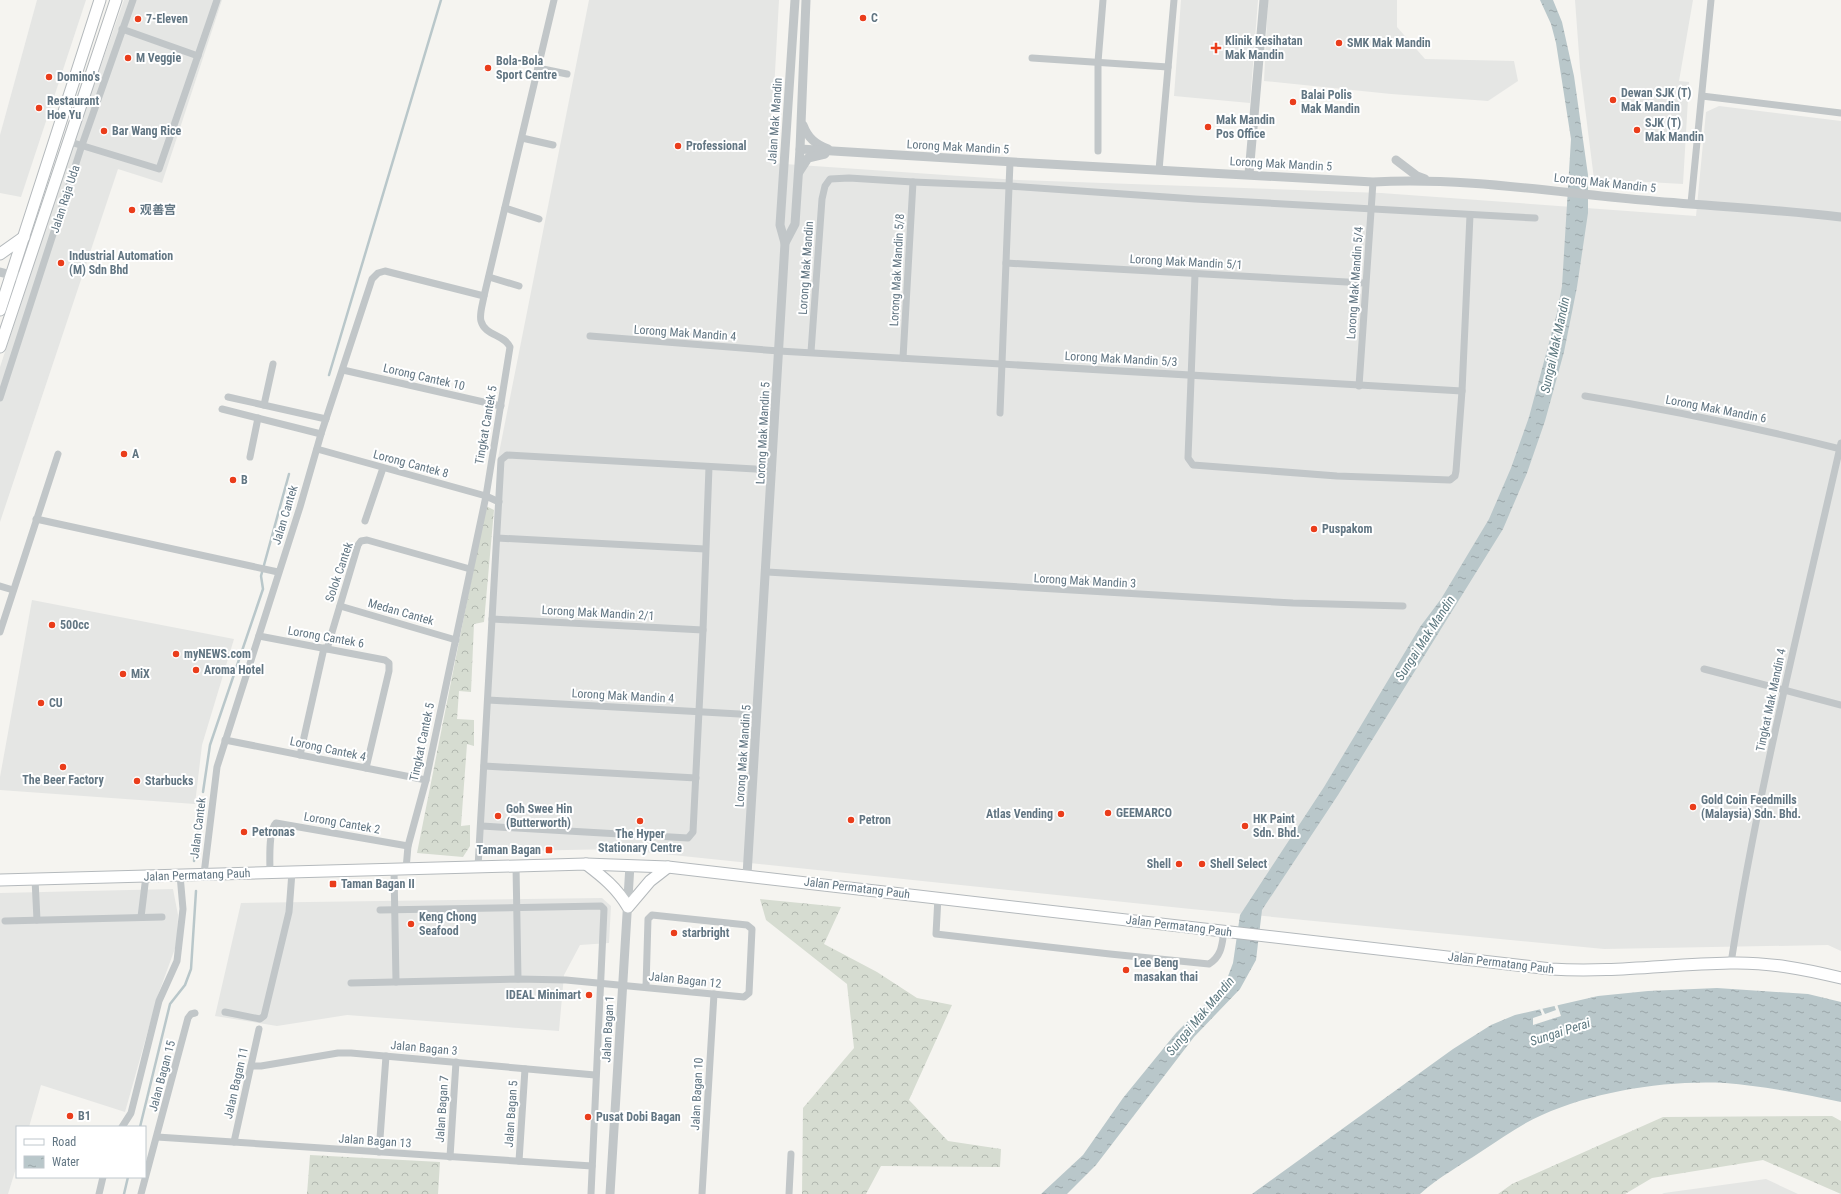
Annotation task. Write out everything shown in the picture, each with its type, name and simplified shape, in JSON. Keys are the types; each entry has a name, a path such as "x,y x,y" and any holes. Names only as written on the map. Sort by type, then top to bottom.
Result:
{"main road":[{"name":"Jalan Raja Uda","path":"0,347 18,276 24,237 100,0"},
{"name":"Jalan Raja Uda","path":"0,310 18,276 116,0"},
{"path":"0,254 24,237"},
{"path":"586,864 612,884 628,906 650,881 668,867"},
{"name":"Jalan Permatang Pauh","path":"0,880 586,864 668,867 1577,971 1731,963 1771,964 1841,978"}],"street":[{"name":"Jalan Raja Uda","path":"0,398 82,145 133,0"},
{"path":"67,141 159,169 217,0"},
{"name":"Tingkat Cantek 5","path":"406,869 408,846 426,780 486,496 510,347 507,340 485,330 481,320 484,296 554,0"},
{"name":"Jalan Mak Mandin","path":"786,243 780,224 795,0"},
{"name":"Jalan Mak Mandin","path":"800,149 806,0"},
{"path":"1098,151 1098,62 1103,0"},
{"path":"1159,170 1174,0"},
{"path":"1249,174 1264,0"},
{"path":"1691,202 1711,0"},
{"path":"122,29 198,56"},
{"path":"1032,58 1168,67"},
{"path":"538,68 567,74"},
{"path":"1702,96 1841,112"},
{"path":"801,120 810,139 818,145 842,152"},
{"path":"783,173 792,156 800,149 791,138 788,121"},
{"path":"522,138 553,145"},
{"name":"Lorong Mak Mandin 5","path":"747,875 767,572 786,243 795,224 800,149 1373,182 1428,180 1557,190 1641,200 1691,202 1841,216"},
{"path":"798,173 808,158 816,155 842,152"},
{"path":"1396,160 1417,176 1428,180"},
{"path":"1000,413 1010,162"},
{"name":"Lorong Mak Mandin","path":"811,352 822,199 825,186 830,179 839,177 913,182"},
{"path":"913,182 1009,186 1195,199 1535,218"},
{"name":"Lorong Mak Mandin 5/8","path":"903,358 913,182"},
{"name":"Lorong Mak Mandin 5/4","path":"1359,386 1373,182"},
{"path":"505,208 539,218"},
{"path":"1195,274 1188,458 1193,465 1337,476 1450,480 1455,476 1456,470 1462,391 1470,215"},
{"name":"Lorong Mak Mandin 5/1","path":"1006,263 1365,283"},
{"name":"Jalan Cantek","path":"203,874 217,768 259,636 275,572 317,449 372,279 378,273 384,271 484,296"},
{"path":"0,272 18,276"},
{"path":"489,277 519,286"},
{"name":"Lorong Mak Mandin 4","path":"590,336 779,351"},
{"name":"Lorong Mak Mandin 5/3","path":"779,351 1462,391"},
{"path":"264,405 273,364"},
{"name":"Lorong Cantek 10","path":"343,370 501,406"},
{"name":"Lorong Mak Mandin 6","path":"1585,396 1707,418 1841,447"},
{"path":"228,397 326,419"},
{"path":"222,409 321,434"},
{"path":"250,457 258,418"},
{"name":"Tingkat Mak Mandin 4","path":"1731,963 1740,902 1784,690 1841,447"},
{"name":"Lorong Cantek 8","path":"317,449 486,496 499,502"},
{"path":"0,632 58,454"},
{"path":"478,867 482,826 501,460 507,455 772,470"},
{"path":"482,826 688,838 692,832 703,630 709,467"},
{"path":"365,521 383,468"},
{"path":"36,519 275,572"},
{"path":"497,538 705,549"},
{"name":"Solok Cantek","path":"300,755 325,648 340,606 358,545 361,541 367,540 470,569"},
{"name":"Lorong Mak Mandin 3","path":"767,572 1285,603 1403,606"},
{"path":"0,586 13,590"},
{"name":"Medan Cantek","path":"340,606 456,640"},
{"name":"Lorong Mak Mandin 2/1","path":"492,619 703,630"},
{"name":"Lorong Cantek 6","path":"259,636 385,660 388,663 389,671 366,768"},
{"path":"1704,669 1841,705"},
{"name":"Lorong Mak Mandin 4","path":"488,700 757,715"},
{"name":"Lorong Cantek 4","path":"225,740 426,780"},
{"path":"484,766 696,778"},
{"name":"Lorong Cantek 2","path":"270,873 270,849 273,826 278,823 408,846"},
{"name":"Jalan Bagan 1","path":"610,1194 630,865"},
{"path":"516,866 518,979"},
{"path":"394,869 396,982"},
{"path":"225,1012 260,1019 264,1016 289,912 292,872"},
{"path":"123,1126 131,1113 159,1001 177,961 183,909 183,875"},
{"path":"141,917 146,876"},
{"path":"36,879 37,920"},
{"path":"938,898 936,934 1209,964 1215,960 1220,953 1224,931"},
{"name":"Jalan Bagan 1","path":"517,907 601,906 604,909 590,1194"},
{"path":"380,910 517,907"},
{"name":"Jalan Bagan 12","path":"623,984 646,987 744,997 749,993 752,929 747,925 652,915 648,919 646,987"},
{"path":"5,921 162,917"},
{"path":"351,983 518,979 623,984"},
{"name":"Jalan Bagan 10","path":"702,1194 714,994"},
{"name":"Jalan Bagan 15","path":"146,1176 188,1018 191,1014 195,1014"},
{"name":"Jalan Bagan 11","path":"234,1142 259,1029"},
{"name":"Jalan Bagan 3","path":"251,1066 261,1066 338,1052 595,1075"},
{"path":"380,1152 386,1056"},
{"name":"Jalan Bagan 7","path":"450,1157 456,1062"},
{"name":"Jalan Bagan 5","path":"519,1161 525,1069"},
{"name":"Jalan Bagan 13","path":"157,1137 592,1166"},
{"path":"789,1194 791,1154"},
{"path":"99,1194 103,1178"},
{"name":"Jalan Bagan 15","path":"141,1194 145,1178"}],"shaded area":[{"path":"37,0 86,0 21,197 0,193 0,135"},
{"path":"124,0 222,0 162,183 118,169 0,522 0,367 78,130"},
{"path":"589,0 779,0 770,163 1019,180 1381,193 1696,216 1706,112 1719,106 1841,121 1841,951 1828,945 1604,949 1191,909 615,849 479,852 498,458"},
{"name":"Klinik Kesihatan Mak Mandin","path":"1181,0 1258,0 1250,103 1174,96"},
{"name":"SMK Mak Mandin","path":"1268,0 1397,0 1397,27 1425,59 1514,61 1518,81 1488,101 1391,94 1264,81"},
{"name":"SJK (T) Mak Mandin","path":"1575,0 1693,0 1679,81 1689,82 1683,184 1594,179 1580,68"},
{"path":"32,600 234,639 202,745 195,804 0,790 0,777"},
{"path":"173,889 178,915 177,943 158,995 125,1112 41,1085 29,1126 16,1126 16,1168 8,1194 0,1194 0,893"},
{"path":"602,898 611,906 609,943 580,945 564,975 559,1031 347,1015 277,1026 215,1016 241,903"},
{"path":"1766,1179 1798,1194 1662,1194 1664,1193"}],"green space":[{"path":"486,506 494,510 484,622 474,624 471,692 459,691 457,719 474,720 474,746 467,744 461,826 470,825 470,846 463,857 417,853"},
{"path":"760,899 841,907 824,944 877,972 917,998 952,1005 909,1100 948,1141 1001,1149 1000,1167 881,1166 866,1194 802,1194 803,1108 854,1048 847,984 766,920"},
{"path":"1832,1116 1841,1121 1841,1194 1763,1160 1652,1178 1625,1194 1498,1194 1512,1184 1663,1117"},
{"path":"310,1155 440,1162 438,1194 307,1194"}],"water":[{"name":"Sungai Mak Mandin","path":"1540,0 1553,0 1562,22 1574,76 1588,175 1588,213 1577,287 1564,352 1545,421 1527,473 1503,529 1338,795 1262,910 1256,960 1240,989 1194,1037 1096,1165 1067,1194 1041,1194 1083,1155 1123,1098 1176,1033 1218,991 1227,979 1233,963 1240,915 1324,787 1420,627 1441,599 1489,519 1511,468 1529,417 1557,313 1562,286 1571,139 1556,43 1551,24"},
{"name":"Sungai Perai","path":"1717,988 1808,994 1841,1002 1841,1102 1798,1093 1740,1084 1679,1083 1655,1085 1585,1099 1542,1115 1511,1132 1450,1171 1420,1194 1252,1194 1453,1049 1491,1025 1515,1015 1598,996 1648,991"}],"pier":[{"path":"1557,1004 1561,1016 1533,1025 1533,1018 1542,1015 1540,1009 1542,1008 1545,1014 1556,1010 1554,1005"}],"waterway":[{"path":"329,375 441,0"},
{"path":"203,792 210,745 263,589 261,576 289,474"},
{"path":"194,861 201,810"},
{"path":"140,1126 170,1004 185,985 191,969 196,891"},
{"path":"124,1194 128,1178"}],"place":[{"name":"C","path":"863,18"},
{"name":"7-Eleven","path":"138,19"},
{"name":"SMK Mak Mandin","path":"1339,43"},
{"name":"Klinik Kesihatan Mak Mandin","path":"1216,48"},
{"name":"M Veggie","path":"128,58"},
{"name":"Bola-Bola Sport Centre","path":"488,68"},
{"name":"Domino's","path":"49,77"},
{"name":"Dewan SJK (T) Mak Mandin","path":"1613,100"},
{"name":"Balai Polis Mak Mandin","path":"1293,102"},
{"name":"Restaurant Hoe Yu","path":"39,108"},
{"name":"Mak Mandin Pos Office","path":"1208,127"},
{"name":"SJK (T) Mak Mandin","path":"1637,130"},
{"name":"Bar Wang Rice","path":"104,131"},
{"name":"Professional","path":"678,146"},
{"name":"观善宫","path":"132,210"},
{"name":"Industrial Automation (M) Sdn Bhd","path":"61,263"},
{"name":"A","path":"124,454"},
{"name":"B","path":"233,480"},
{"name":"Puspakom","path":"1314,529"},
{"name":"500cc","path":"52,625"},
{"name":"myNEWS.com","path":"176,654"},
{"name":"Aroma Hotel","path":"196,670"},
{"name":"MiX","path":"123,674"},
{"name":"CU","path":"41,703"},
{"name":"The Beer Factory","path":"63,767"},
{"name":"Starbucks","path":"137,781"},
{"name":"Gold Coin Feedmills (Malaysia) Sdn. Bhd.","path":"1693,807"},
{"name":"GEEMARCO","path":"1108,813"},
{"name":"Atlas Vending","path":"1061,814"},
{"name":"Goh Swee Hin (Butterworth)","path":"498,816"},
{"name":"Petron","path":"851,820"},
{"name":"The Hyper Stationary Centre","path":"640,821"},
{"name":"HK Paint Sdn. Bhd.","path":"1245,826"},
{"name":"Petronas","path":"244,832"},
{"name":"Taman Bagan","path":"549,850"},
{"name":"Shell","path":"1179,864"},
{"name":"Shell Select","path":"1202,864"},
{"name":"Taman Bagan II","path":"333,884"},
{"name":"Keng Chong Seafood","path":"411,924"},
{"name":"starbright","path":"674,933"},
{"name":"Lee Beng masakan thai","path":"1126,970"},
{"name":"IDEAL Minimart","path":"589,995"},
{"name":"B1","path":"70,1116"},
{"name":"Pusat Dobi Bagan","path":"588,1117"}]}
